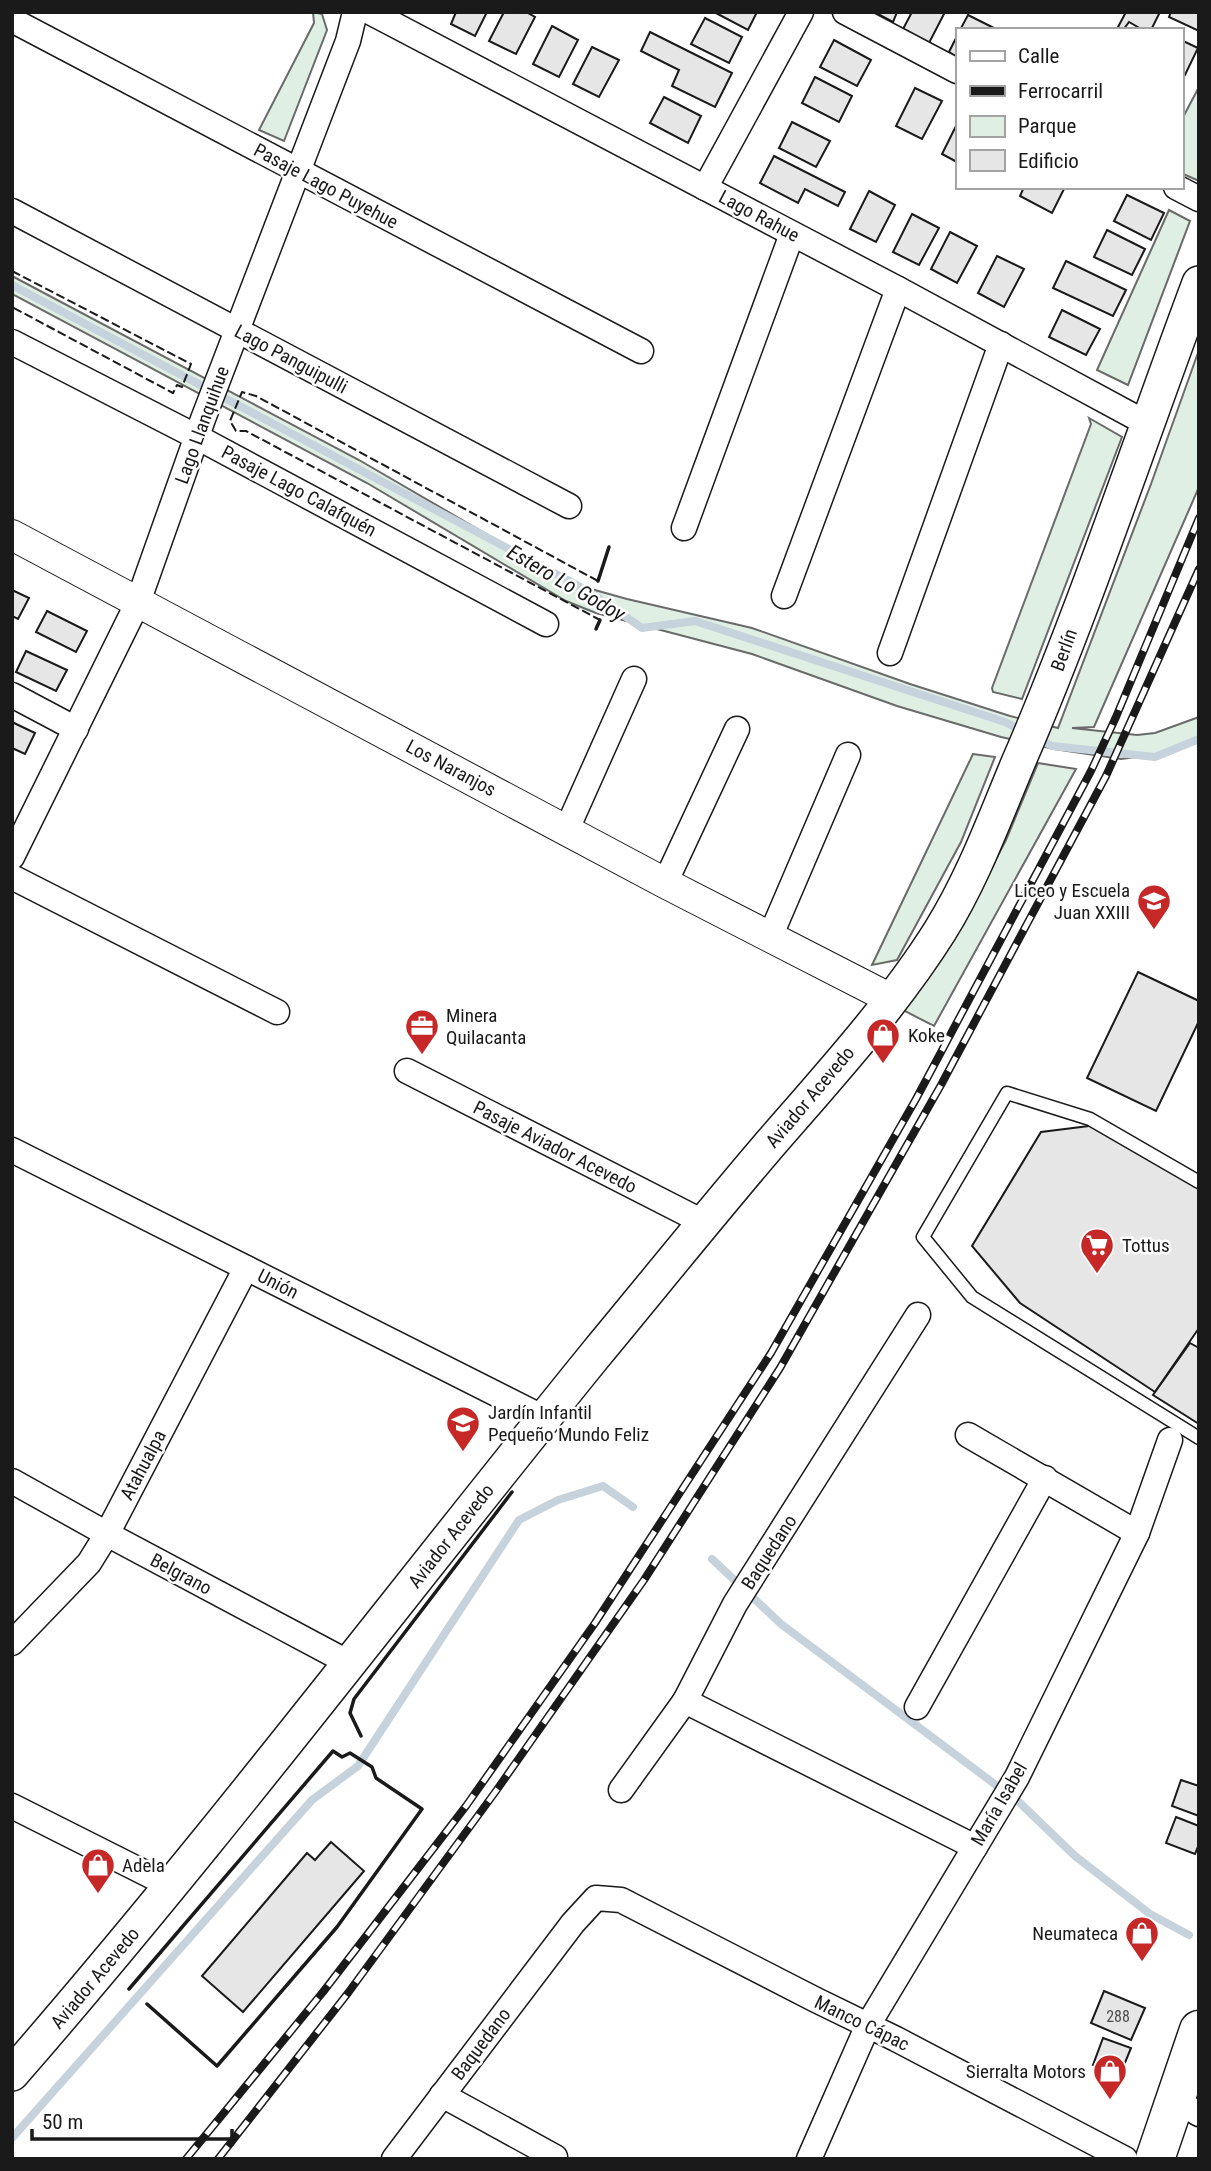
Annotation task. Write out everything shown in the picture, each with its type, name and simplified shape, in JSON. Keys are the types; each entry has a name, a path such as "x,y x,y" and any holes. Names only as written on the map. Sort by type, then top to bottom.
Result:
{"main road":[{"name":"Berlín","path":"891,999 940,930 966,882 1015,771 1042,708 1199,283"},
{"name":"Aviador Acevedo","path":"12,2074 103,1970 703,1222 891,999"},
{"path":"1155,2159 1187,2107 1199,2031"}],"street":[{"name":"Lago Llanquihue","path":"13,853 138,602 200,428 348,41 355,12"},
{"name":"Lago Rahue","path":"370,12 898,289 1146,423"},
{"path":"705,188 800,12"},
{"path":"845,12 956,70"},
{"name":"Pasaje Lago Puyehue","path":"12,20 641,351"},
{"path":"1180,189 1199,199"},
{"name":"Lago Panguipulli","path":"12,211 569,506"},
{"path":"684,528 792,234"},
{"path":"784,596 898,289"},
{"name":"Pasaje Lago Calafquén","path":"12,342 200,428 547,624"},
{"path":"890,653 1001,344"},
{"name":"Los Naranjos","path":"12,535 665,883 891,999"},
{"path":"567,829 634,679"},
{"path":"12,695 76,729"},
{"path":"665,883 737,729"},
{"path":"770,937 848,755"},
{"path":"12,877 277,1012"},
{"name":"Pasaje Aviador Acevedo","path":"407,1071 703,1222"},
{"name":"Unión","path":"12,1150 544,1418"},
{"name":"Atahualpa","path":"12,1643 89,1563 107,1534 246,1268"},
{"name":"Baquedano","path":"621,1790 685,1701 735,1604 918,1315"},
{"name":"María Isabel","path":"809,2159 868,2025 1017,1777 1137,1533 1175,1425"},
{"path":"968,1435 1137,1533"},
{"path":"917,1707 1045,1478"},
{"name":"Belgrano","path":"12,1481 351,1664"},
{"path":"685,1701 975,1847"},
{"path":"12,1806 171,1886"},
{"name":"Baquedano","path":"394,2159 572,1923 596,1898"},
{"name":"Manco Cápac","path":"596,1898 621,1900 1125,2159"},
{"path":"442,2095 555,2157"}],"lane":[{"path":"1199,1182 1090,1119 1007,1093 923,1237 972,1297 1199,1438"}],"green space":[{"path":"313,12 322,14 327,30 284,141 259,130 314,23"},
{"path":"1199,87 1199,181 1183,174 1183,117"},
{"path":"1169,210 1190,221 1128,385 1097,370"},
{"path":"12,276 359,460 500,542 584,587 752,628 910,684 1010,716 1058,728 1199,350 1199,487 1094,727 1072,728 1137,735 1155,733 1199,717 1199,740 1167,753 1121,759 1054,749 1001,737 897,706 752,654 596,613 566,601 367,483 12,294"},
{"path":"1089,418 1122,437 1022,699 993,692 992,688 1091,424"},
{"path":"973,754 995,757 961,842 897,960 872,965"},
{"path":"1038,763 1076,769 934,1026 899,1008 956,936 1006,840"}],"building":[{"path":"456,12 487,12 475,36 451,24"},
{"path":"504,12 526,12 535,17 516,54 489,41"},
{"path":"714,12 757,12 748,30"},
{"path":"874,12 897,12 893,22"},
{"path":"912,12 945,12 929,43 903,29"},
{"path":"1126,12 1160,12 1152,28 1140,28 1129,22 1124,28 1118,27"},
{"path":"1171,12 1199,12 1199,31 1169,17"},
{"path":"968,15 994,28 961,28"},
{"path":"705,18 742,37 729,63 691,44"},
{"path":"552,26 578,40 559,77 533,64"},
{"path":"650,32 732,73 715,107 672,86 679,70 641,51"},
{"path":"956,38 956,56 949,52"},
{"path":"834,40 871,60 857,86 820,67"},
{"path":"1183,41 1198,48 1185,75 1183,74"},
{"path":"592,47 619,60 599,97 573,84"},
{"path":"815,77 852,96 839,122 802,103"},
{"path":"915,88 942,101 922,139 896,126"},
{"path":"664,97 701,116 688,143 650,123"},
{"path":"792,122 830,141 816,167 779,148"},
{"path":"956,126 956,161 942,154"},
{"path":"774,156 845,192 838,206 805,189 798,203 760,183"},
{"path":"1023,189 1064,189 1052,213 1020,196"},
{"path":"869,191 895,205 876,242 850,229"},
{"path":"1127,195 1164,213 1151,240 1114,221"},
{"path":"912,214 939,228 919,265 893,252"},
{"path":"1107,230 1145,249 1132,275 1094,257"},
{"path":"950,232 977,246 957,283 931,269"},
{"path":"997,256 1024,269 1004,307 978,293"},
{"path":"1066,261 1126,290 1113,316 1053,288"},
{"path":"1062,310 1100,329 1086,355 1049,337"},
{"path":"12,590 29,598 18,619 12,616"},
{"path":"47,611 87,631 76,652 36,632"},
{"path":"26,651 67,670 56,691 16,672"},
{"path":"12,722 35,733 25,754 12,748"},
{"path":"1138,972 1199,1001 1199,1021 1156,1111 1087,1078"},
{"name":"Tottus","path":"1097,1125 1199,1189 1199,1328 1155,1392 1020,1303 972,1246 1041,1132"},
{"path":"1190,1343 1199,1348 1199,1424 1153,1395"},
{"path":"1181,1780 1199,1786 1199,1816 1172,1806"},
{"path":"1176,1817 1199,1826 1199,1844 1195,1854 1166,1843"},
{"path":"331,1842 364,1871 243,2012 202,1976 307,1853 315,1860"},
{"path":"1104,1991 1145,2008 1131,2040 1091,2023"},
{"path":"1103,2038 1131,2048 1120,2075 1093,2065"}],"waterway":[{"name":"Estero Lo Godoy","path":"12,285 588,591 642,628 695,621 1005,722 1025,732"},
{"name":"Estero Lo Godoy","path":"1036,738 1052,746 1155,757 1199,739"},
{"path":"12,2138 312,1800 358,1766 519,1520 558,1500 603,1486 633,1507"},
{"path":"712,1559 781,1624 1020,1803 1075,1856 1150,1914 1189,1935"}],"railway":[{"path":"186,2159 323,1992 466,1806 595,1623 771,1353 916,1099 1091,771 1199,518"},
{"path":"218,2159 348,1993 496,1791 644,1580 780,1368 941,1085 1106,776 1199,569"}],"fence":[{"path":"12,271 191,364 182,387 177,385 173,393 12,307"},
{"path":"598,581 256,396 242,392 230,421 236,431 246,431 600,620"}],"wall":[{"path":"598,581 609,547"},
{"path":"596,629 600,620"},
{"path":"361,1736 350,1713 354,1699 512,1492"},
{"path":"129,1989 333,1751 342,1757 350,1753 372,1767 376,1778 422,1809 337,1927 217,2066 147,2004"}],"place":[{"name":"Liceo y Escuela Juan XXIII","path":"1154,931"},
{"name":"Minera Quilacanta","path":"422,1056"},
{"name":"Koke","path":"883,1065"},
{"name":"Tottus","path":"1097,1275"},
{"name":"Jardín Infantil Pequeño Mundo Feliz","path":"463,1453"},
{"name":"Adela","path":"98,1895"},
{"name":"Neumateca","path":"1142,1963"},
{"name":"Sierralta Motors","path":"1110,2101"}]}
